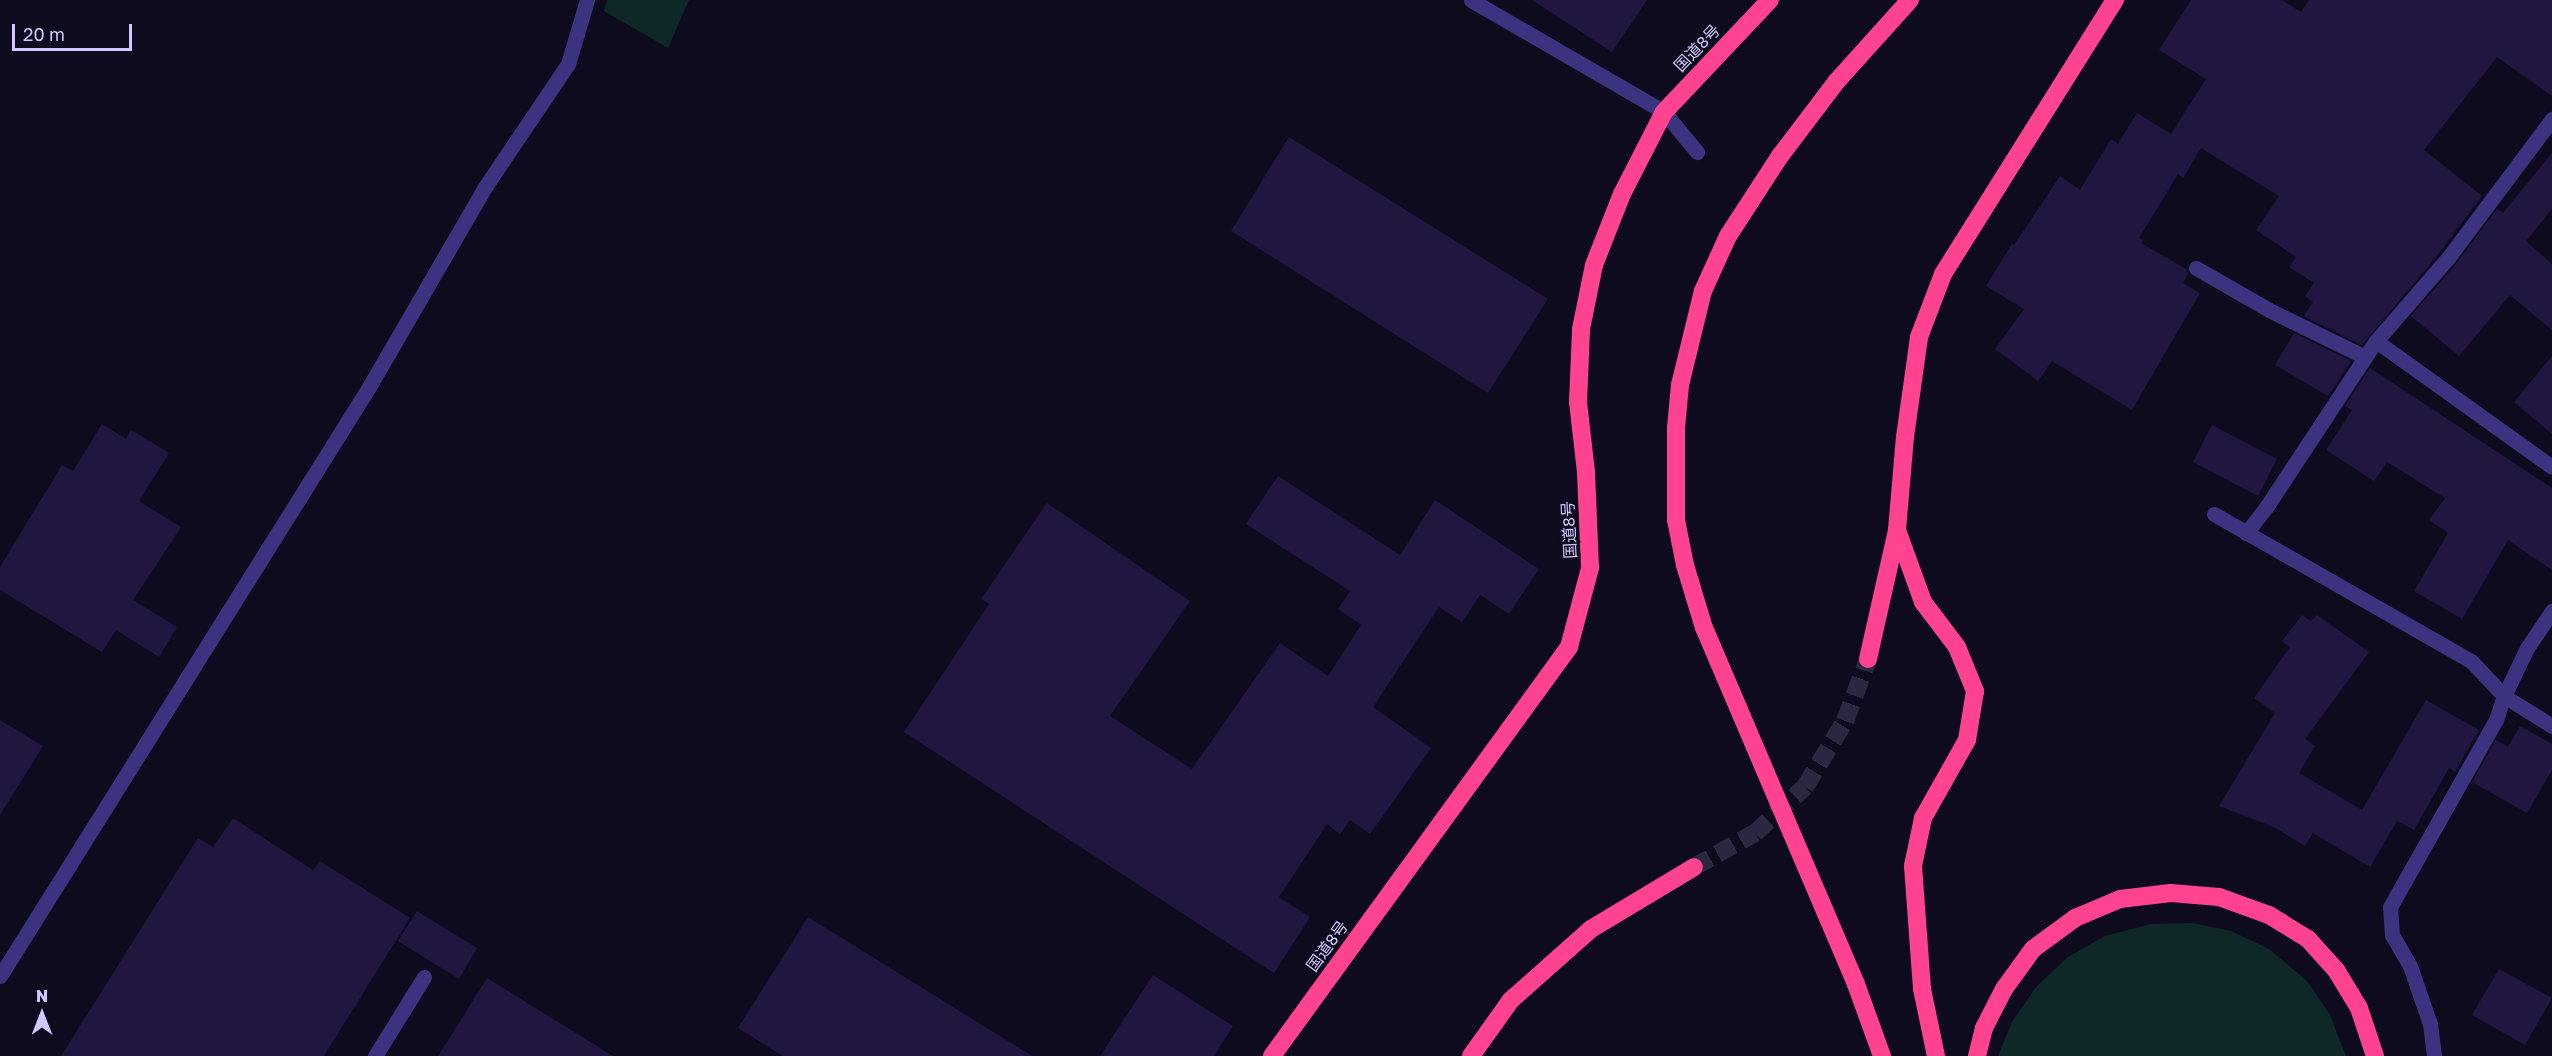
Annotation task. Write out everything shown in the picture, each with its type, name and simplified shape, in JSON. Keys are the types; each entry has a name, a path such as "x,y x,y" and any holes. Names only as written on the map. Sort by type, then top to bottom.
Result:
{"highway":[{"name":"国道8号","path":"1272,1056 1569,647 1590,568 1586,472 1578,402 1581,329 1594,265 1622,194 1664,112 1770,0"},
{"path":"1882,1056 1856,984 1704,628 1685,565 1676,520 1676,428 1680,385 1703,291 1728,236 1780,156 1837,81 1910,0"},
{"path":"1868,659 1897,530 1905,437 1919,337 1943,274 2115,0"},
{"path":"1897,530 1923,602 1958,647 1974,691 1967,740 1923,818 1913,866 1922,989 1936,1056"},
{"path":"1471,1056 1511,1000 1591,929 1694,867"},
{"path":"1977,1056 1984,1028 2004,989 2033,949 2074,918 2120,899 2171,893 2219,897 2269,915 2308,939 2336,970 2359,1008 2375,1056"}],"street":[{"path":"0,976 369,387 485,187 568,64 587,0"},
{"path":"1472,0 1664,112 1697,152"},
{"path":"2246,533 2267,506 2376,341 2448,258 2552,119"},
{"path":"2196,268 2269,310 2365,357"},
{"path":"2376,341 2552,467"},
{"path":"2214,514 2472,662 2504,696 2552,726"},
{"path":"2434,1056 2430,1024 2410,966 2392,935 2390,907 2496,720 2504,696 2527,648 2552,611"},
{"path":"375,1056 424,977"}],"green space":[{"path":"607,0 689,0 668,48 604,11"},
{"path":"2193,923 2231,931 2269,949 2307,981 2330,1015 2346,1056 1998,1056 2012,1022 2036,987 2068,957 2105,936 2151,924"}],"building":[{"path":"1532,0 1647,0 1612,52"},
{"path":"2191,0 2282,0 2301,12 2309,0 2552,0 2552,96 2497,57 2424,150 2482,196 2440,252 2362,345 2304,316 2313,302 2305,296 2314,283 2289,267 2296,257 2256,230 2279,196 2201,148 2183,178 2178,174 2139,238 2143,240 2141,243 2186,269 2188,274 2183,283 2200,293 2132,410 2052,361 2038,381 1995,349 2024,309 1986,286 2012,244 2014,245 2060,176 2080,190 2111,139 2118,144 2137,113 2171,134 2206,79 2159,50"},
{"path":"1289,137 1548,299 1488,393 1231,231"},
{"path":"2552,153 2552,209 2526,241 2552,264 2552,330 2510,295 2459,356 2411,316 2456,264 2497,209 2503,213"},
{"path":"2294,333 2351,361 2328,396 2275,365"},
{"path":"2552,356 2552,434 2514,402"},
{"path":"2370,368 2552,488 2552,570 2508,540 2462,619 2414,591 2448,533 2429,520 2445,498 2387,462 2374,481 2326,450 2352,410 2345,406"},
{"path":"102,424 126,439 131,430 169,453 139,501 181,527 133,600 177,627 159,657 116,630 102,652 0,590 0,567 62,465 73,471"},
{"path":"2212,425 2277,459 2258,496 2193,462"},
{"path":"1278,476 1400,555 1435,500 1539,569 1509,614 1480,595 1462,622 1439,607 1373,707 1431,748 1370,834 1350,820 1340,834 1327,824 1279,897 1310,917 1274,973 904,732 989,604 981,599 1047,503 1190,601 1110,716 1192,769 1280,643 1328,676 1361,625 1338,609 1350,591 1246,524"},
{"path":"2302,615 2311,621 2317,615 2369,652 2305,739 2315,746 2299,773 2362,810 2426,700 2479,730 2455,772 2449,768 2414,830 2397,821 2370,867 2313,833 2305,846 2274,827 2219,806 2275,713 2254,698 2290,647 2282,641"},
{"path":"0,720 43,746 0,815"},
{"path":"2520,726 2552,744 2552,770 2527,813 2472,782 2496,740 2508,747"},
{"path":"233,818 313,870 320,861 410,918 324,1056 61,1056 198,838 213,847"},
{"path":"417,911 477,948 459,979 398,941"},
{"path":"808,917 1032,1056 783,1056 738,1028"},
{"path":"2499,969 2552,998 2525,1045 2472,1015"},
{"path":"1153,975 1233,1026 1214,1056 1100,1056"},
{"path":"487,978 613,1056 438,1056"}],"tunnel":[{"path":"1694,867 1755,833 1805,787 1845,721 1868,659"}]}
